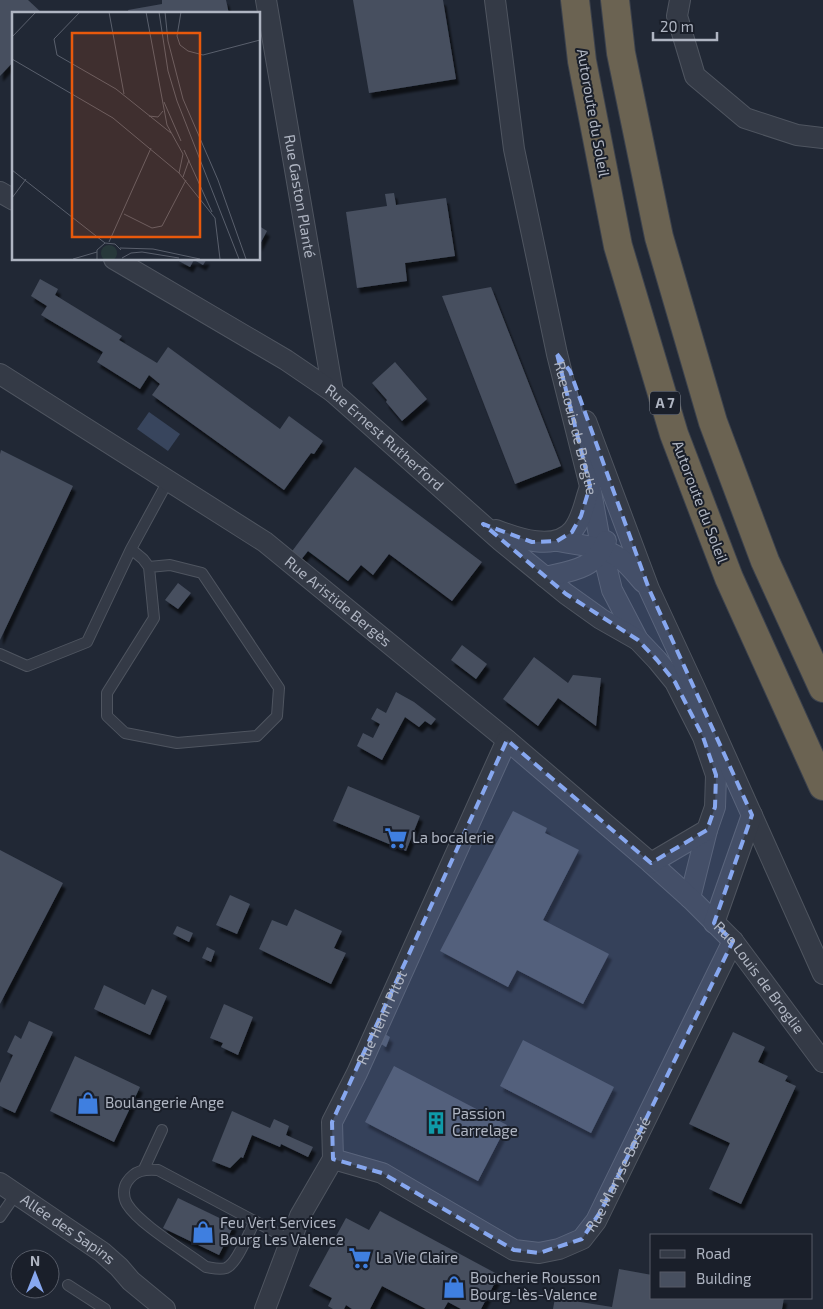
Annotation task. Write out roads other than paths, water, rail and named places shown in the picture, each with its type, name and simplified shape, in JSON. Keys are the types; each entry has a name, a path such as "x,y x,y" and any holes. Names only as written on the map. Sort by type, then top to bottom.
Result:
{"highway":[{"name":"Autoroute du Soleil","path":"575,0 582,61 618,246 674,434 729,578 823,786"},
{"path":"615,0 621,53 659,237 713,422 766,561 823,688"}],"street":[{"name":"Rue Gaston Planté","path":"266,0 332,392"},
{"name":"Rue Louis de Broglie","path":"495,0 514,149 557,354 590,486 602,551 612,590 638,640 675,682 703,737 716,775 714,807 706,830 690,898"},
{"path":"680,0 677,16 695,76 745,118 796,135 823,138"},
{"path":"0,192 12,199"},
{"name":"Rue Ernest Rutherford","path":"116,260 286,360 332,392 566,594 601,619 638,640"},
{"path":"557,354 564,360 570,371 590,436 649,588 823,974"},
{"name":"Rue Aristide Bergès","path":"0,374 265,542 507,740 651,863"},
{"path":"557,541 572,532 581,516 590,486"},
{"path":"545,576 573,571 593,561 602,551 618,505"},
{"path":"483,524 532,542 557,541 602,551 620,558 649,588"},
{"name":"Rue Henri Pitot","path":"269,1306 290,1240 300,1216 332,1159 332,1122 357,1073 507,740"},
{"path":"714,923 752,815"},
{"path":"651,863 706,830"},
{"name":"Rue Louis de Broglie","path":"651,863 690,898 733,941 823,1062"},
{"name":"Rue Maryse Bastié","path":"332,1159 382,1172 514,1250 539,1254 558,1249 582,1239 596,1221 733,941"},
{"name":"Allée des Sapins","path":"5,1187 102,1252 119,1266 131,1281 165,1309"},
{"name":"Allée des Sapins","path":"131,1281 142,1309"}],"lane":[{"path":"0,654 27,666 87,642 131,549 168,481"},
{"path":"131,549 143,558 149,567 154,618 106,693 107,716 125,733 177,743 256,736 277,716 279,688 202,573 170,565 149,567"},
{"path":"144,1169 162,1130"},
{"path":"254,1221 236,1259 228,1267 217,1269 206,1266 138,1218 126,1202 123,1193 125,1184 132,1175 144,1169 158,1170 290,1240"},
{"path":"0,1217 5,1187"},
{"path":"68,1284 105,1309"}],"water":[{"path":"149,412 180,434 168,451 137,429"}],"place":[{"name":"La bocalerie","path":"396,838"},
{"name":"Boulangerie Ange","path":"88,1103"},
{"name":"Passion Carrelage","path":"436,1123"},
{"name":"Feu Vert Services Bourg Les Valence","path":"203,1232"},
{"name":"La Vie Claire","path":"360,1258"},
{"name":"Boucherie Rousson Bourg-lès-Valence","path":"454,1287"}]}
